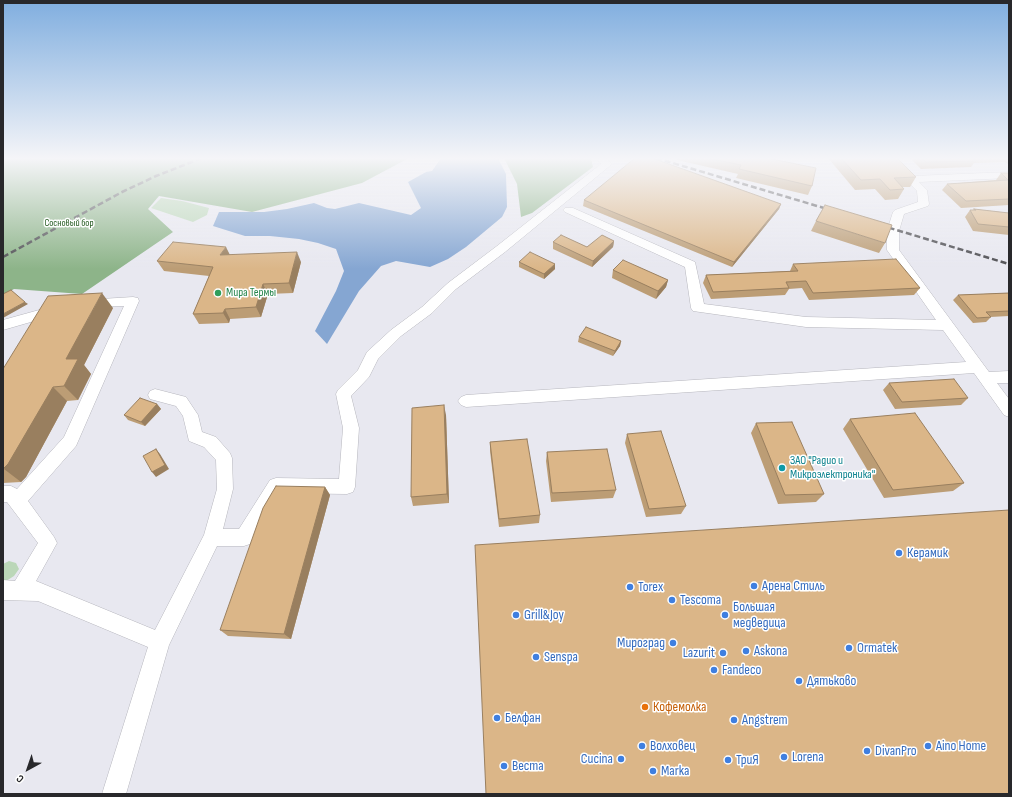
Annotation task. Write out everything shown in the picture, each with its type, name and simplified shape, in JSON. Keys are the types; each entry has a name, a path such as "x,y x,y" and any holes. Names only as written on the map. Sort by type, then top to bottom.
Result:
{"lane":[{"path":"212,537 244,538 276,485 347,487 351,428 343,394 364,373 372,356 396,333 427,310 452,286 568,195"},
{"path":"923,195 924,204 899,212 893,231 893,250 1009,411"},
{"path":"569,210 692,265 698,308 806,322 947,325"},
{"path":"11,590 48,543 10,498 70,441 133,301 78,304"},
{"path":"3,325 56,308 38,331"},
{"path":"466,401 982,373 1009,377"},
{"path":"114,794 160,642 212,537 225,489 224,458 210,442 195,436 190,415 181,401 155,395"},
{"path":"11,590 38,591 160,642"}],"green space":[{"name":"Сосновый бор","path":"3,195 316,195 252,212 159,196 148,209 173,232 82,294 14,289 3,295"},
{"path":"518,195 556,195 532,213 521,217"},
{"path":"161,198 182,201 209,208 207,215 193,222 151,208"},
{"path":"9,561 16,563 19,569 14,576 3,583 3,564"}],"water":[{"path":"415,195 507,195 507,207 502,217 466,247 448,259 430,267 396,261 381,266 359,291 327,344 315,331 336,291 344,271 336,249 299,239 270,236 245,236 213,226 219,212 264,212 314,203 327,208 335,209 359,203 411,215 421,208"}],"building":[{"path":"590,195 756,195 781,204 734,262 584,200"},
{"path":"960,195 1009,195 1009,199 966,201"},
{"path":"825,205 892,225 885,243 816,221"},
{"path":"974,209 1009,213 1009,227 978,224 970,210 976,210"},
{"path":"561,235 587,247 602,235 614,241 593,261 553,242"},
{"path":"173,242 226,247 220,255 297,252 289,283 263,284 256,307 225,309 223,313 193,314 213,267 157,261"},
{"path":"530,252 555,264 544,274 519,262"},
{"path":"896,259 920,288 813,293 806,281 786,282 789,288 713,292 706,275 798,271 793,264"},
{"path":"623,260 668,280 658,291 613,270"},
{"path":"11,290 25,302 3,314 3,294"},
{"path":"102,293 66,359 78,359 64,386 53,387 8,464 3,469 3,369 48,296"},
{"path":"1009,293 1009,311 986,312 991,317 977,318 958,295"},
{"path":"586,327 621,341 615,351 579,337"},
{"path":"954,379 968,398 902,402 889,383"},
{"path":"140,398 157,404 141,422 124,415"},
{"path":"444,405 447,494 411,497 412,408"},
{"path":"915,413 964,483 893,490 850,419"},
{"name":"ЗАО \"Радио и Микроэлектроника\"","path":"792,422 824,494 785,495 756,423"},
{"path":"661,431 686,506 649,509 627,434"},
{"path":"527,439 540,515 499,519 490,442"},
{"path":"156,449 165,465 152,472 143,456"},
{"path":"607,449 616,490 552,493 547,452"},
{"path":"276,486 325,487 284,634 220,630 263,508"},
{"name":"Большая медведица","path":"1009,510 1009,794 486,794 475,545"}],"railway":[{"path":"3,257 116,195"},
{"path":"781,195 834,211"},
{"path":"880,225 1009,264"}],"place":[{"name":"Мира Термы","path":"218,293"},
{"name":"ЗАО \"Радио и Микроэлектроника\"","path":"782,468"},
{"name":"Керамик","path":"899,553"},
{"name":"Арена Стиль","path":"754,586"},
{"name":"Torex","path":"630,587"},
{"name":"Tescoma","path":"672,600"},
{"name":"Grill&Joy","path":"516,615"},
{"name":"Большая медведица","path":"725,615"},
{"name":"Мироград","path":"673,643"},
{"name":"Ormatek","path":"849,648"},
{"name":"Askona","path":"746,651"},
{"name":"Lazurit","path":"723,653"},
{"name":"Senspa","path":"536,657"},
{"name":"Fandeco","path":"714,670"},
{"name":"Дятьково","path":"799,681"},
{"name":"Кофемолка","path":"645,707"},
{"name":"Белфан","path":"497,718"},
{"name":"Angstrem","path":"734,720"},
{"name":"Волховец","path":"642,746"},
{"name":"Aino Home","path":"928,746"},
{"name":"DivanPro","path":"867,751"},
{"name":"Lorena","path":"784,757"},
{"name":"Cucina","path":"621,759"},
{"name":"ТриЯ","path":"728,760"},
{"name":"Веста","path":"504,766"},
{"name":"Marka","path":"653,771"}]}
